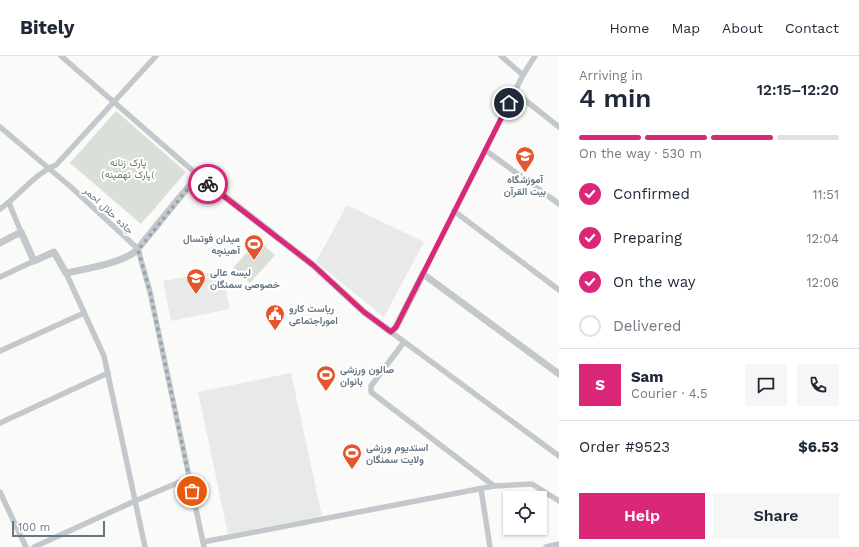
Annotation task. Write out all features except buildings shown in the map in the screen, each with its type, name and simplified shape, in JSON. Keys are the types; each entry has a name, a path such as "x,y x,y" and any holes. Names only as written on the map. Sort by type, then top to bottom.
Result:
{"street":[{"path":"61,56 201,178 313,265 364,312 559,456"},
{"path":"0,209 9,203 48,168 56,165 156,56"},
{"path":"502,56 524,75"},
{"path":"391,332 396,327 485,150 535,56"},
{"path":"515,92 559,127"},
{"name":"جاده حلال احمر","path":"0,127 72,188 138,250"},
{"path":"485,150 559,204"},
{"path":"66,274 121,260 132,255 138,250 194,181 201,178"},
{"path":"9,203 34,261"},
{"path":"454,211 559,290"},
{"path":"0,243 21,232"},
{"path":"138,250 150,292 203,545 494,486 532,484 559,501"},
{"path":"0,277 54,252 66,274 104,356 145,547"},
{"path":"423,274 559,374"},
{"path":"0,351 84,313"},
{"path":"404,342 371,386 371,392 494,486"},
{"path":"0,423 108,373"},
{"path":"34,547 135,500 189,478"},
{"path":"481,489 490,547"},
{"path":"0,492 26,547"},
{"path":"546,547 559,544"}],"shaded area":[{"path":"347,205 424,242 384,317 316,262"},
{"name":"لیسه عالی خصوصی سمنگان","path":"221,270 230,309 171,321 163,281"},
{"path":"291,373 322,516 228,534 198,392"}],"green space":[{"name":"پارک زنانه (پارک تهمینه(","path":"116,111 186,172 141,224 70,163"},
{"name":"میدان فوتسال آهینچه","path":"258,240 275,255 250,283 233,268"}],"way so far":[{"path":"192,491 150,292 138,250 194,181 201,178 208,184"}],"place":[{"name":"آموزشگاه بیت القرآن","path":"525,173"},
{"name":"میدان فوتسال آهینچه","path":"254,261"},
{"name":"لیسه عالی خصوصی سمنگان","path":"196,295"},
{"name":"ریاست کارو اموراجتماعی","path":"275,331"},
{"name":"صالون ورزشی بانوان","path":"326,392"},
{"name":"استدیوم ورزشی ولایت سمنگان","path":"352,470"}],"route":[{"path":"208,184 313,265 364,312 382,327 391,332 396,327 509,103"}]}
